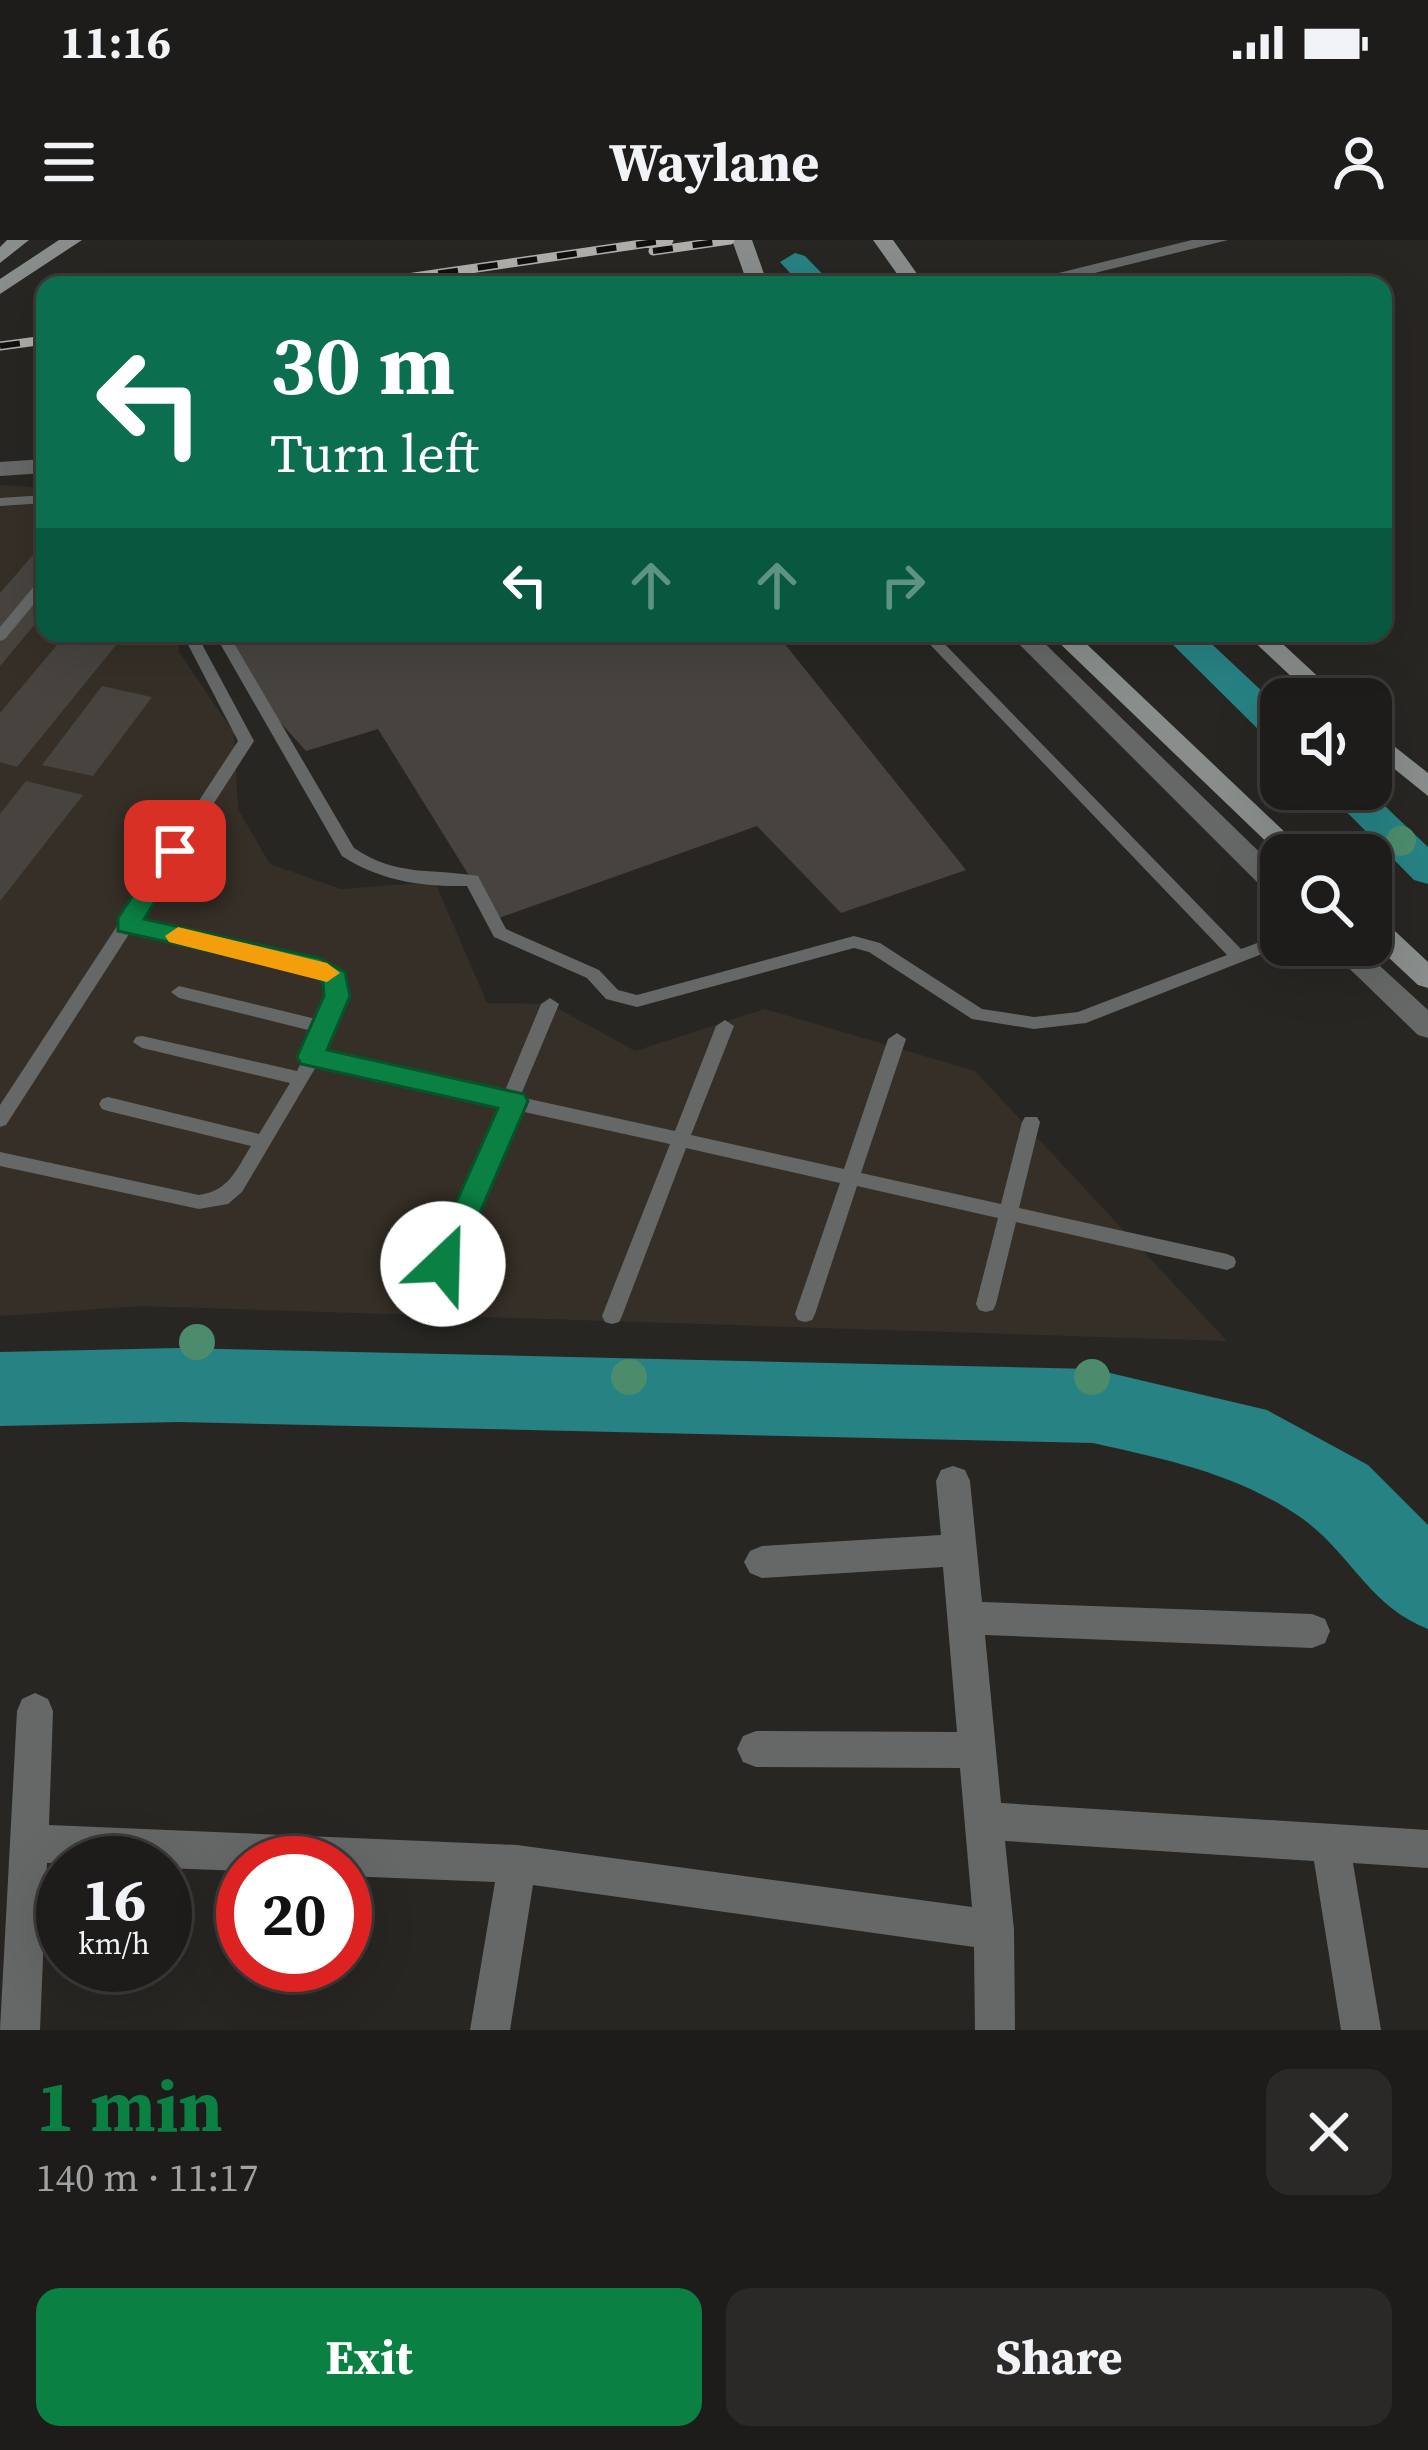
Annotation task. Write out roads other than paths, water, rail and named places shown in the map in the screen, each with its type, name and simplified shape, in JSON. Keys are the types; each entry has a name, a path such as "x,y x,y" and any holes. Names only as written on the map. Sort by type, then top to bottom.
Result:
{"main road":[{"path":"0,256 19,240"},
{"path":"0,288 72,240"},
{"path":"742,240 755,276"},
{"path":"884,240 909,276"},
{"path":"1071,642 1275,834"},
{"path":"1267,642 1307,678"},
{"path":"1392,755 1428,787"},
{"path":"1392,945 1428,978"}],"street":[{"path":"1059,276 1217,240"},
{"path":"0,469 36,467"},
{"path":"1029,642 1260,868"},
{"path":"1362,966 1428,1028"},
{"path":"953,1481 994,1930 995,2030"},
{"path":"762,1562 959,1550"},
{"path":"965,1618 1312,1631"},
{"path":"20,2030 35,1711"},
{"path":"756,1749 977,1750"},
{"path":"984,1821 1428,1849"},
{"path":"26,1843 518,1864 994,1930"},
{"path":"1330,1843 1360,2030"},
{"path":"490,2030 518,1864"}],"lane":[{"path":"0,502 36,500"},
{"path":"0,636 36,592"},
{"path":"0,1120 246,741 195,642"},
{"path":"226,642 348,852 364,864 435,882 472,880 500,933 592,974 612,995 637,1001 854,942 874,947 978,1015 1059,1022 1260,947"},
{"path":"935,642 1237,955"},
{"path":"0,1159 199,1202 221,1199 236,1187 310,1057 337,996 336,979 319,967 127,924"},
{"path":"179,992 323,1027"},
{"path":"425,1305 515,1101 550,1004"},
{"path":"612,1316 725,1026"},
{"path":"805,1314 897,1039"},
{"path":"142,1042 298,1078"},
{"path":"310,1057 1227,1262"},
{"path":"107,1103 262,1142"},
{"path":"986,1304 1031,1122"}],"waterway":[{"path":"795,262 809,276"},
{"path":"1188,642 1260,710"},
{"path":"1365,810 1428,870"},
{"path":"0,1389 178,1385 1093,1406 1236,1437 1337,1493 1428,1587"}],"railway":[{"path":"421,276 669,240"},
{"path":"653,251 730,240"},
{"path":"0,346 36,341"}]}
